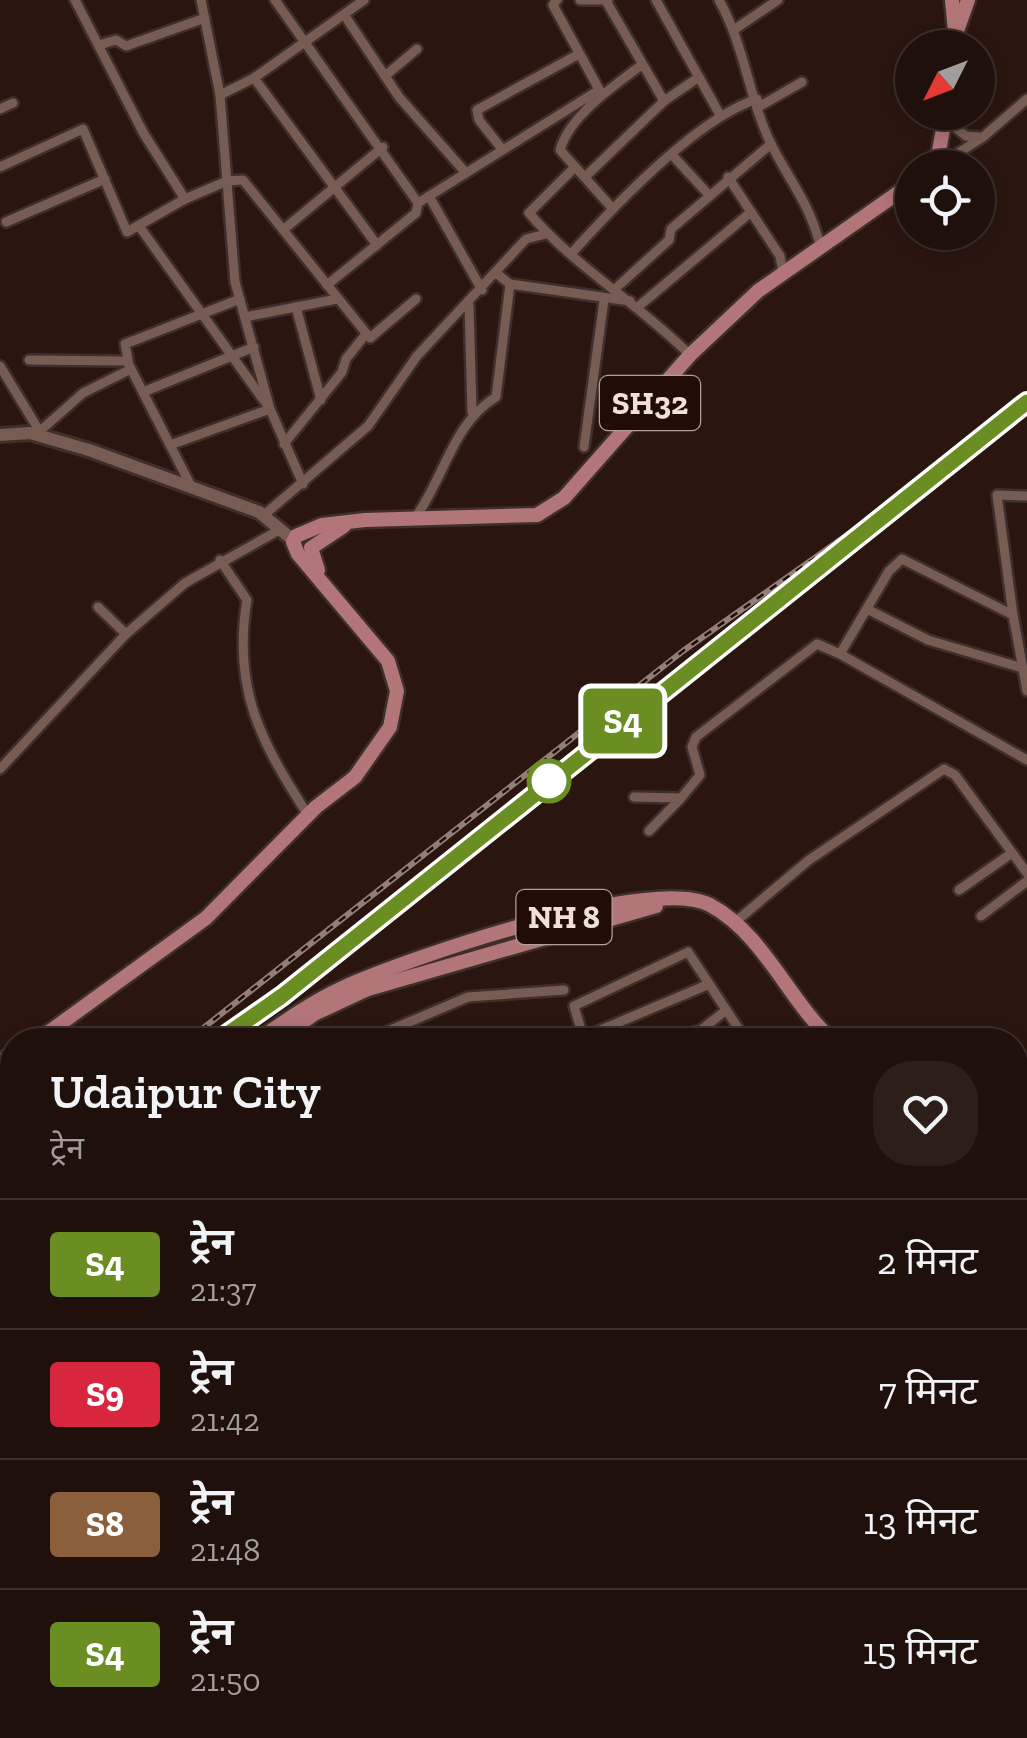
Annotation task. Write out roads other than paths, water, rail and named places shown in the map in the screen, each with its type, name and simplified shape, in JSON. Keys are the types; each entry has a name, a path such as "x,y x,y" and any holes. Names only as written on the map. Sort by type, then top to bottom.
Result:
{"main road":[{"path":"952,0 955,30"},
{"path":"955,30 968,0"},
{"name":"SH32","path":"293,540 315,527 353,522 537,516 564,498 590,472 690,354 820,244 895,194"},
{"path":"312,548 353,522"},
{"path":"55,1028 206,918 308,814 364,766 390,726 397,702 396,682 384,654 298,554 293,540 304,537 328,588"},
{"name":"NH 8","path":"275,1028 307,1006 364,978 438,952 636,898 682,896 708,904 734,923 819,1028"},
{"name":"NH 8","path":"295,1028 314,1014 368,989 640,908 682,904 704,911 747,947 818,1028"}],"street":[{"path":"75,0 144,134 185,199"},
{"path":"201,0 220,95 240,299 270,409 303,484"},
{"path":"275,0 418,202 416,213 327,285"},
{"path":"558,0 553,5 601,93"},
{"path":"580,0 607,0 640,66 664,102"},
{"path":"656,0 720,115"},
{"path":"719,0 735,28 771,144 808,202 820,244"},
{"path":"735,28 778,0"},
{"path":"220,95 254,78 362,1"},
{"path":"345,16 385,76 466,172"},
{"path":"99,45 116,40 126,46 205,18"},
{"path":"385,76 416,49"},
{"path":"502,150 479,120 477,110 580,54"},
{"path":"418,202 640,66"},
{"path":"584,177 664,102 699,77"},
{"path":"254,78 377,244"},
{"path":"571,254 612,208 720,115 758,103 802,82"},
{"path":"601,93 564,137 560,150 612,208"},
{"path":"963,150 1027,99"},
{"path":"0,109 13,103"},
{"path":"0,167 83,129 127,232 185,199 227,181 244,180 370,338 416,299"},
{"path":"960,130 966,136 983,137"},
{"path":"616,288 669,240 671,229 771,144"},
{"path":"283,230 382,147"},
{"path":"672,156 709,195"},
{"path":"575,166 528,214 546,234 636,304 690,354"},
{"path":"728,177 780,256 783,273"},
{"path":"6,222 105,179"},
{"path":"429,196 461,260 482,290"},
{"path":"496,273 510,284 636,304 751,212"},
{"path":"139,226 270,409"},
{"path":"264,514 368,426 418,356 526,238 546,234"},
{"path":"472,412 496,397 510,284"},
{"path":"191,486 129,365 128,340 240,299"},
{"path":"244,316 337,299"},
{"path":"584,448 604,300"},
{"path":"414,519 435,490 472,412 469,304"},
{"path":"296,307 320,400"},
{"path":"284,444 366,334"},
{"path":"142,392 254,347"},
{"path":"29,360 129,365"},
{"path":"40,433 83,393 129,365"},
{"path":"0,366 40,433"},
{"path":"170,446 270,409"},
{"path":"0,435 40,433 191,486 264,514 293,540"},
{"path":"1027,496 996,495 1027,691"},
{"path":"0,769 126,634 185,583 281,529"},
{"path":"840,654 889,571 902,559 1013,615"},
{"path":"220,560 247,600 240,638 252,713 267,751 308,814"},
{"path":"98,607 126,634"},
{"path":"867,609 928,640 1021,660"},
{"path":"648,831 700,774 692,746 696,737 817,644 1027,760"},
{"path":"734,923 809,860 944,769 956,776 1027,873"},
{"path":"634,797 681,798"},
{"path":"959,890 1012,853"},
{"path":"980,916 1027,881"},
{"path":"581,1028 574,1006 688,952 738,1028"},
{"path":"609,1028 707,985"},
{"path":"394,1028 468,997 564,990"},
{"path":"710,1028 725,1010"}],"railway":[{"path":"203,1028 683,651 874,516 1027,396"},
{"path":"236,1028 282,996 764,610"}],"train":[{"name":"S4","path":"238,1028 1027,402"}]}
